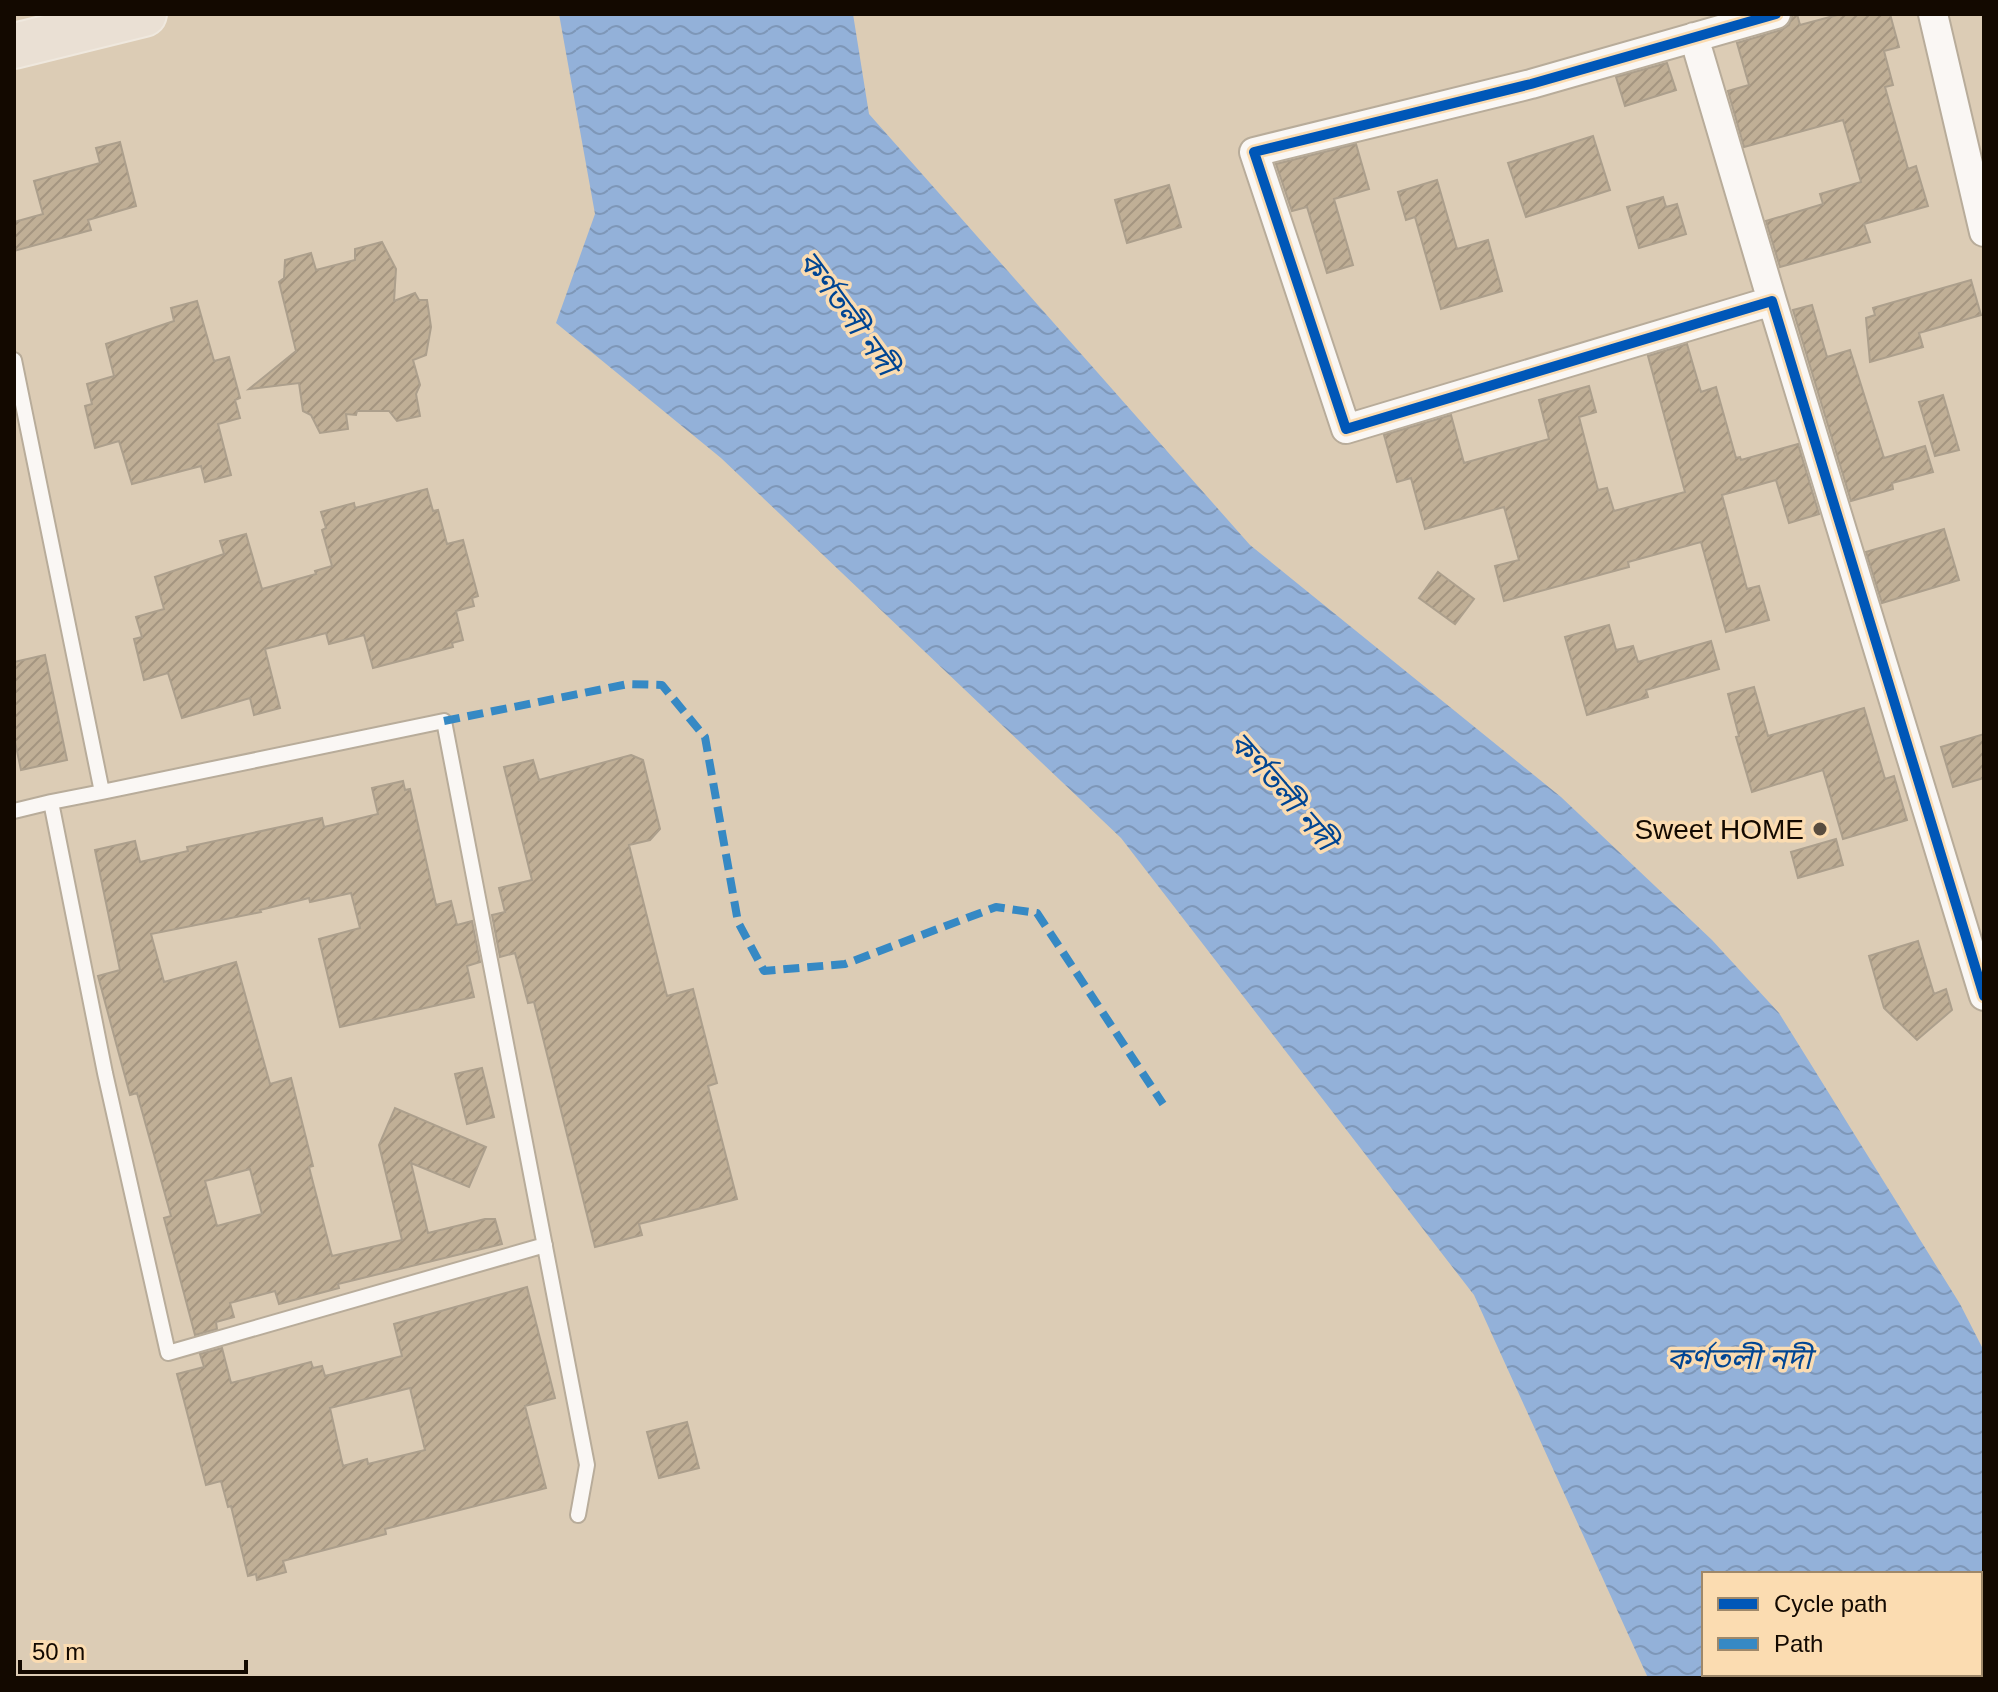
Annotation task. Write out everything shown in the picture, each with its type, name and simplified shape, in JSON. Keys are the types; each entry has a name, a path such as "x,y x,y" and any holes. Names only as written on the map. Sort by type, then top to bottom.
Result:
{"highway":[{"path":"14,46 144,14"}],"street":[{"path":"1772,301 1346,429 1254,152 1531,84 1776,14"},
{"path":"1933,14 1984,232"},
{"path":"1694,37 1984,996"}],"lane":[{"path":"14,360 102,792"},
{"path":"14,811 444,721 587,1465 578,1515"},
{"path":"51,802 105,1073 168,1353 545,1245"}],"water":[{"name":"কর্ণতলী নদী","path":"559,14 853,14 869,114 1250,545 1561,797 1712,940 1779,1013 1960,1304 1984,1351 1984,1678 1648,1678 1474,1295 1121,838 721,458 556,323 595,214"}],"building":[{"path":"1793,14 1797,14 1800,25 1841,14 1890,14 1899,47 1884,51 1893,85 1885,87 1908,169 1916,166 1928,206 1864,224 1870,242 1780,267 1766,221 1823,204 1820,194 1861,182 1843,120 1744,147 1728,91 1749,85 1737,43 1781,30 1789,25"},
{"path":"1667,63 1676,90 1625,106 1616,77"},
{"path":"1593,136 1610,190 1526,217 1508,163"},
{"path":"120,142 136,206 88,220 91,230 14,251 14,222 43,214 34,181 100,163 96,148"},
{"path":"1356,144 1369,189 1334,199 1353,265 1327,273 1307,207 1292,211 1276,164"},
{"path":"1437,180 1457,249 1488,240 1502,291 1441,309 1415,217 1406,220 1398,192"},
{"path":"1169,185 1181,227 1127,243 1115,200"},
{"path":"1663,197 1666,207 1677,204 1686,234 1639,248 1627,207"},
{"path":"382,242 396,269 394,301 415,293 419,300 427,300 431,327 426,355 413,360 420,385 416,394 420,416 397,421 389,411 357,411 356,415 346,414 348,429 320,433 311,415 303,411 299,383 249,389 296,351 279,282 284,278 285,260 311,253 316,270 355,260 355,249"},
{"path":"1971,280 1981,315 1919,333 1923,347 1870,362 1866,318 1875,315 1873,308"},
{"path":"197,301 214,361 229,357 240,398 235,400 240,418 218,424 231,475 205,482 201,466 132,484 119,441 95,448 85,406 92,404 87,384 114,376 106,344 174,321 171,308"},
{"path":"1812,305 1827,357 1850,350 1884,458 1925,446 1933,472 1892,483 1893,489 1851,501 1793,310"},
{"path":"1687,344 1701,392 1716,387 1736,458 1740,457 1741,460 1798,444 1819,514 1789,523 1776,480 1722,495 1747,589 1759,586 1769,620 1726,632 1701,542 1628,562 1629,567 1504,601 1495,566 1519,560 1504,507 1425,529 1411,478 1397,482 1384,435 1451,415 1464,463 1549,439 1539,400 1589,386 1596,412 1579,417 1598,490 1607,488 1614,511 1685,492 1648,356"},
{"path":"1943,395 1959,450 1935,456 1919,402"},
{"path":"427,489 433,511 438,510 447,544 463,540 478,596 472,598 474,606 456,611 463,640 452,643 453,647 373,668 364,635 329,644 326,633 265,649 280,708 254,715 250,698 182,718 168,673 144,680 134,639 142,637 136,617 164,609 155,577 224,554 220,541 246,534 262,589 316,574 315,571 332,566 322,530 326,528 321,512 354,503 355,508"},
{"path":"1944,529 1959,580 1882,603 1866,552"},
{"path":"1438,572 1474,599 1455,624 1419,598"},
{"path":"1609,625 1616,650 1633,646 1638,662 1711,641 1719,669 1646,690 1648,697 1587,715 1565,637"},
{"path":"45,655 67,760 21,770 14,737 14,662"},
{"path":"1754,687 1768,736 1864,708 1885,779 1894,776 1907,820 1843,839 1823,770 1752,792 1736,737 1739,736 1728,694"},
{"path":"1984,734 1984,778 1953,787 1941,747"},
{"path":"631,755 643,760 660,829 650,840 629,845 667,996 693,989 717,1083 708,1086 737,1199 639,1224 642,1235 595,1247 534,1002 528,1003 515,953 500,957 492,915 505,912 499,888 532,880 504,767 533,760 539,780"},
{"path":"403,781 405,790 410,789 436,905 451,901 457,925 472,921 480,962 467,966 474,997 340,1027 319,939 360,928 351,893 310,902 309,898 261,912 151,934 164,982 236,962 270,1084 291,1078 313,1166 309,1167 332,1256 402,1240 379,1145 395,1108 486,1147 469,1187 411,1163 428,1233 495,1219 502,1244 338,1284 339,1288 279,1304 275,1291 230,1303 234,1317 216,1322 217,1329 195,1335 164,1218 171,1216 137,1093 130,1095 98,976 120,970 95,850 135,841 140,862 188,851 187,847 322,818 324,827 378,814 372,788","holes":["250,1169 262,1214 217,1226 205,1181"]},
{"path":"1836,839 1843,865 1798,878 1791,852"},
{"path":"1918,941 1934,994 1946,989 1952,1010 1917,1040 1884,1008 1869,956"},
{"path":"482,1068 494,1117 467,1124 455,1074"},
{"path":"527,1287 555,1398 525,1406 546,1488 385,1529 386,1534 283,1561 286,1572 257,1580 256,1574 248,1576 231,1506 228,1507 221,1481 206,1485 177,1374 204,1367 200,1354 222,1348 231,1383 311,1362 313,1368 322,1366 325,1376 402,1356 394,1324","holes":["410,1388 425,1450 368,1464 367,1459 343,1466 330,1408"]},
{"path":"687,1422 699,1468 659,1478 647,1432"}],"marked path":[{"path":"444,721 628,684 662,685 705,737 738,922 764,971 845,964 996,907 1037,913 1163,1104"}],"cycle path":[{"path":"1776,14 1531,84 1254,152 1346,429 1772,301 1984,996"}],"place":[{"name":"Sweet HOME","path":"1820,829"}]}
